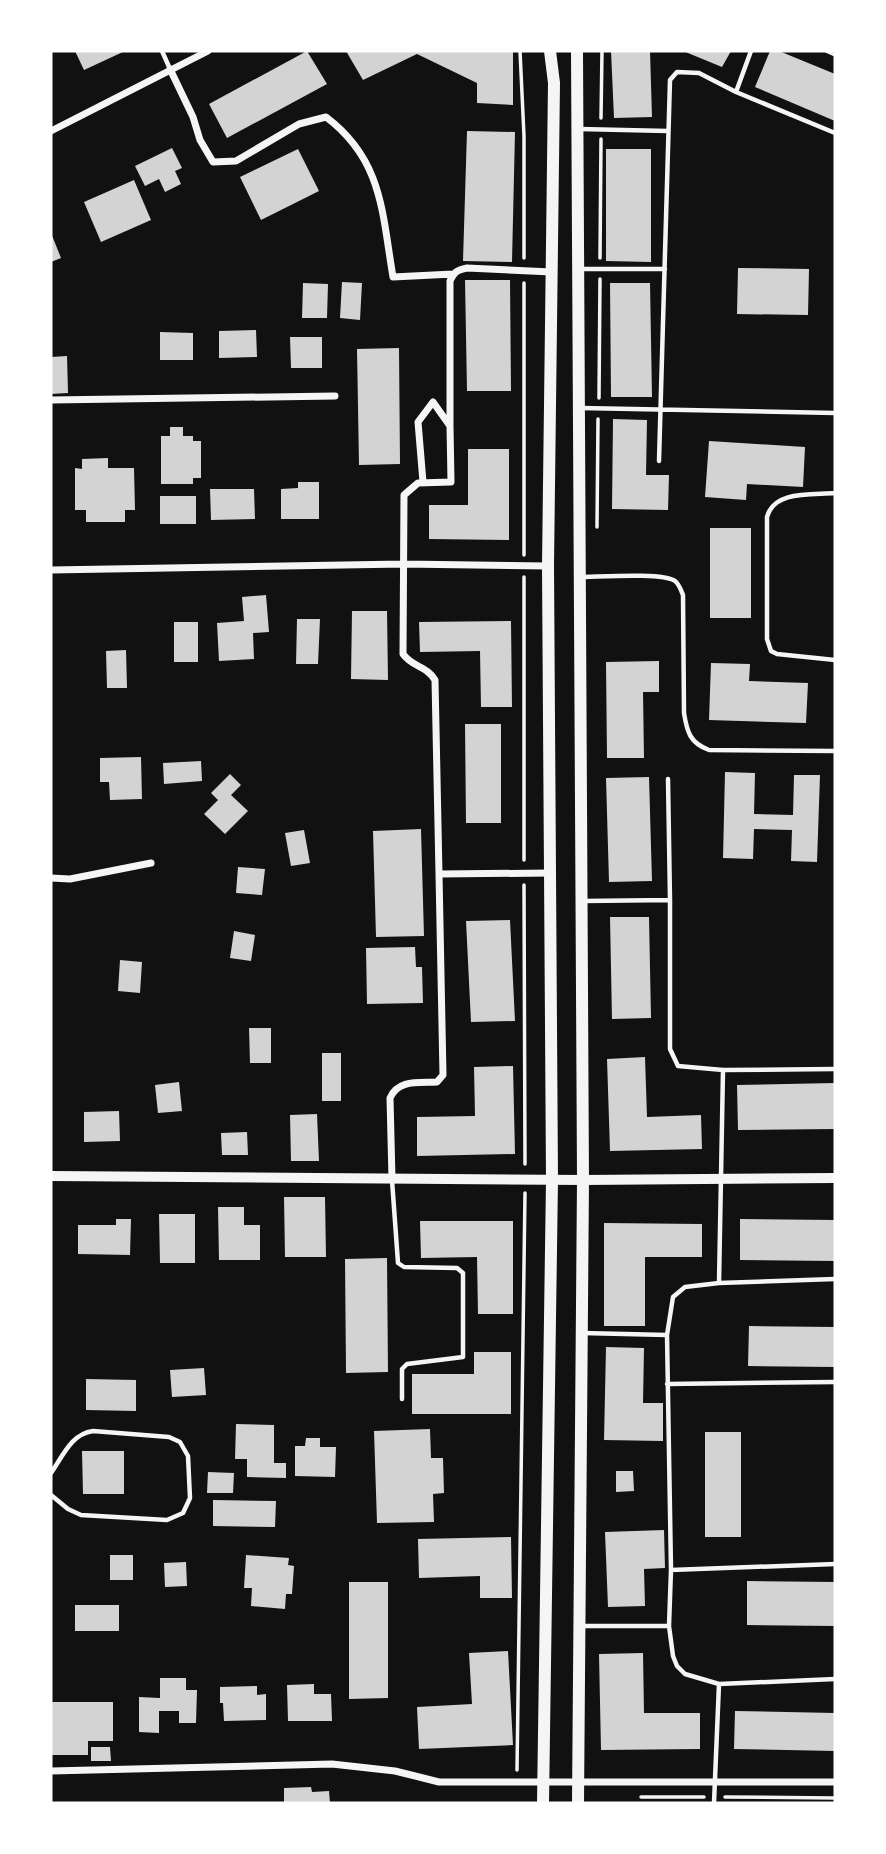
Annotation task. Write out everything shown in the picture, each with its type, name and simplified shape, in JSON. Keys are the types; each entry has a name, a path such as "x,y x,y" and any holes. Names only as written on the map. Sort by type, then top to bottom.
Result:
{"main road":[{"path":"543,1803 552,1180 548,566 554,83 550,51"},
{"path":"577,51 583,1181 578,1803"}],"street":[{"path":"51,131 208,51"},
{"path":"170,69 193,117 200,140 214,162 236,161 299,124 326,117 341,128 359,149 380,192 393,277 453,274"},
{"path":"392,1179 390,1098 393,1091 400,1085 437,1082 443,1075 435,680 431,673 408,661 403,654 404,495 413,486 423,482 451,482 450,281 453,274 467,268 553,272"},
{"path":"51,400 335,396"},
{"path":"423,482 418,422 433,402 450,426"},
{"path":"51,570 403,564 548,566"},
{"path":"51,878 70,879 151,863"},
{"path":"439,874 551,873"},
{"path":"51,1176 583,1181 835,1178"},
{"path":"51,1771 332,1764 395,1771 439,1782 835,1782"}],"lane":[{"path":"162,51 170,69"},
{"path":"736,92 751,51"},
{"path":"659,461 670,80 677,72 699,73 736,92 835,133"},
{"path":"578,130 668,131"},
{"path":"578,269 664,269"},
{"path":"579,408 835,413"},
{"path":"835,493 780,498 773,503 767,517 768,639 771,651 777,654 835,660"},
{"path":"579,577 659,576 673,579 679,586 684,609 684,713 692,741 699,747 709,750 835,751"},
{"path":"668,779 670,1049 673,1058 678,1066 723,1070 835,1069"},
{"path":"581,901 670,900"},
{"path":"719,1283 723,1070"},
{"path":"392,1179 398,1263 404,1266 457,1268 463,1273 463,1357 407,1364 402,1369 402,1399"},
{"path":"835,1279 719,1283 685,1287 678,1291 671,1304 667,1335 671,1570 669,1626 677,1666 685,1674 719,1684 835,1679"},
{"path":"581,1333 667,1335"},
{"path":"667,1384 835,1382"},
{"path":"51,1473 71,1444 83,1433 169,1437 180,1442 186,1451 190,1498 183,1513 167,1520 81,1515 68,1509 51,1494"},
{"path":"671,1570 835,1564"},
{"path":"579,1626 669,1626"},
{"path":"714,1803 719,1684"}],"path":[{"path":"517,1743 525,1180 524,136 520,51"},
{"path":"597,538 602,51"},
{"path":"825,51 835,55"}],"building":[{"path":"75,51 125,51 84,70"},
{"path":"307,51 327,84 227,138 209,104"},
{"path":"346,51 513,52 513,105 477,103 477,83 417,54 363,80"},
{"path":"611,51 650,51 652,117 614,118"},
{"path":"683,51 731,51 722,67"},
{"path":"770,51 779,51 835,74 835,121 755,87"},
{"path":"467,131 515,132 512,262 463,261"},
{"path":"172,148 182,168 175,171 181,184 165,192 159,179 145,186 135,166"},
{"path":"298,149 319,191 261,220 240,177"},
{"path":"606,149 651,149 651,262 606,261"},
{"path":"134,180 151,220 101,242 84,202"},
{"path":"51,233 61,258 51,262"},
{"path":"738,268 809,269 808,315 737,314"},
{"path":"465,280 510,280 511,391 467,391"},
{"path":"342,282 362,283 360,320 340,318"},
{"path":"303,283 328,284 327,318 302,318"},
{"path":"610,283 650,283 652,397 611,397"},
{"path":"256,330 257,357 219,358 219,331"},
{"path":"160,332 193,333 193,360 160,360"},
{"path":"290,337 322,337 322,368 291,368"},
{"path":"399,348 400,464 359,465 357,349"},
{"path":"67,356 68,393 51,394 51,357"},
{"path":"613,419 647,420 646,475 669,475 668,510 612,509"},
{"path":"170,427 183,427 183,436 193,436 193,441 201,441 201,478 193,478 193,484 161,484 161,436 170,436"},
{"path":"709,441 805,447 803,487 747,484 746,500 705,497"},
{"path":"468,449 509,449 509,540 429,539 429,505 468,505"},
{"path":"108,458 108,468 134,468 135,510 125,510 125,522 86,522 86,510 75,510 75,468 82,469 82,459"},
{"path":"298,482 319,482 319,519 281,519 281,489 298,488"},
{"path":"210,489 254,489 255,519 211,520"},
{"path":"160,496 196,496 196,524 160,524"},
{"path":"710,528 751,528 751,618 710,618"},
{"path":"266,595 269,632 253,633 254,659 219,661 217,623 244,621 242,597"},
{"path":"352,611 387,611 388,680 351,679"},
{"path":"297,619 320,619 318,664 296,664"},
{"path":"511,621 512,707 481,707 480,651 420,652 419,622"},
{"path":"174,622 198,622 198,662 174,662"},
{"path":"126,650 127,688 107,688 106,651"},
{"path":"659,661 659,692 643,692 644,758 607,758 606,662"},
{"path":"711,663 750,664 749,681 808,683 806,723 709,720"},
{"path":"465,724 501,724 501,823 466,823"},
{"path":"141,757 142,799 110,800 109,782 100,782 100,758"},
{"path":"201,761 202,781 164,784 163,763"},
{"path":"725,772 755,773 754,814 793,815 794,775 820,775 817,862 791,861 792,830 754,829 753,859 723,858"},
{"path":"230,774 241,785 231,795 248,811 225,834 204,814 218,800 211,793"},
{"path":"649,777 652,881 609,882 606,778"},
{"path":"421,829 424,936 376,937 373,831"},
{"path":"304,830 310,863 291,866 285,833"},
{"path":"238,867 265,869 262,895 236,893"},
{"path":"610,917 649,917 651,1018 612,1019"},
{"path":"510,920 515,1021 471,1022 466,921"},
{"path":"234,931 255,935 251,961 230,958"},
{"path":"415,947 416,967 422,967 423,1003 367,1004 366,948"},
{"path":"120,960 142,962 140,993 118,991"},
{"path":"249,1028 271,1028 271,1063 250,1063"},
{"path":"322,1053 341,1053 341,1101 322,1101"},
{"path":"645,1057 647,1117 701,1115 702,1149 610,1151 607,1059"},
{"path":"513,1066 515,1154 417,1156 417,1117 475,1116 474,1067"},
{"path":"179,1082 182,1111 158,1113 155,1085"},
{"path":"835,1083 835,1129 738,1130 737,1085"},
{"path":"119,1111 120,1141 84,1142 84,1112"},
{"path":"317,1114 319,1161 291,1161 290,1115"},
{"path":"247,1132 248,1155 222,1155 221,1133"},
{"path":"284,1197 325,1197 326,1257 285,1257"},
{"path":"218,1207 244,1207 244,1225 260,1225 260,1260 219,1260"},
{"path":"159,1214 195,1214 195,1263 160,1263"},
{"path":"116,1219 131,1219 130,1255 78,1254 78,1225 116,1225"},
{"path":"740,1219 835,1220 835,1261 740,1260"},
{"path":"420,1221 513,1221 513,1314 478,1314 477,1257 421,1258"},
{"path":"604,1223 702,1224 702,1257 645,1257 645,1326 604,1326"},
{"path":"387,1258 388,1372 346,1373 345,1259"},
{"path":"749,1326 835,1327 835,1367 748,1366"},
{"path":"606,1347 644,1348 643,1403 663,1403 663,1441 604,1440"},
{"path":"474,1352 511,1352 511,1414 412,1414 412,1374 474,1374"},
{"path":"204,1368 206,1395 172,1397 170,1370"},
{"path":"86,1379 136,1380 136,1411 86,1410"},
{"path":"236,1424 274,1425 274,1463 286,1463 286,1478 247,1477 247,1459 235,1459"},
{"path":"430,1429 431,1458 443,1458 444,1493 433,1494 434,1522 377,1523 374,1431"},
{"path":"705,1432 741,1432 741,1537 705,1537"},
{"path":"306,1438 320,1438 320,1447 336,1447 335,1477 295,1476 295,1446 305,1446"},
{"path":"82,1451 124,1451 124,1494 83,1494"},
{"path":"616,1471 633,1471 634,1491 616,1492"},
{"path":"208,1472 234,1473 233,1493 207,1493"},
{"path":"213,1500 276,1501 275,1527 213,1526"},
{"path":"664,1530 665,1568 644,1569 645,1606 608,1607 605,1532"},
{"path":"511,1537 512,1598 480,1598 480,1576 419,1578 418,1539"},
{"path":"110,1555 133,1555 133,1580 110,1580"},
{"path":"246,1555 289,1558 288,1565 294,1566 292,1594 286,1594 285,1609 251,1606 252,1588 244,1588"},
{"path":"186,1562 187,1586 165,1587 164,1563"},
{"path":"747,1581 835,1582 835,1626 747,1625"},
{"path":"349,1582 388,1582 388,1698 349,1699"},
{"path":"75,1605 119,1605 119,1631 75,1631"},
{"path":"508,1651 513,1745 419,1749 417,1707 472,1704 469,1653"},
{"path":"643,1653 644,1713 700,1713 700,1749 601,1750 599,1654"},
{"path":"160,1678 186,1678 186,1690 197,1690 196,1723 179,1723 179,1711 159,1711 159,1733 139,1732 139,1697 160,1698"},
{"path":"314,1684 314,1694 331,1694 332,1721 288,1721 287,1685"},
{"path":"257,1686 257,1695 266,1694 266,1720 224,1721 220,1687"},
{"path":"52,1702 113,1702 113,1741 88,1741 88,1755 52,1755"},
{"path":"735,1711 835,1713 835,1751 734,1749"},
{"path":"91,1747 110,1747 111,1761 91,1761"},
{"path":"311,1787 312,1792 329,1791 330,1803 284,1803 284,1788"}]}
